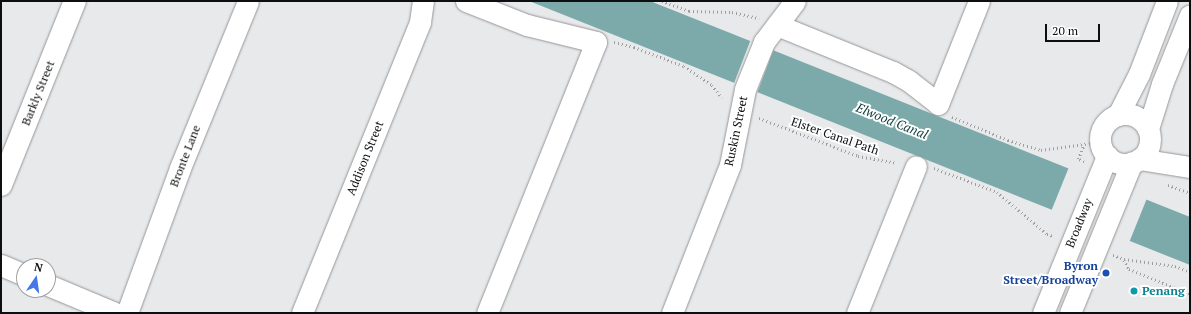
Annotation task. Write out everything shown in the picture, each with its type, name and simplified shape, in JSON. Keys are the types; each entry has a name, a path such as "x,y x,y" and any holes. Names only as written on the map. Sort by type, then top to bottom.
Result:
{"main road":[{"name":"Barkly Street","path":"1,185 75,1"}],"street":[{"name":"Bronte Lane","path":"127,313 180,168 248,1"},
{"name":"Addison Street","path":"302,313 420,22 423,1"},
{"path":"466,1 527,25 596,42 487,313"},
{"name":"Ruskin Street","path":"672,313 730,165 745,89 764,42 795,1"},
{"path":"777,25 893,72 909,81 938,104 979,1"},
{"path":"1118,115 1139,74 1167,1"},
{"path":"1136,161 1144,154 1162,84 1190,15"},
{"path":"1124,114 1138,118 1149,135 1190,167 1136,161 1119,163 1102,157 1104,125 1118,115 1124,114"},
{"name":"Broadway","path":"1043,313 1074,237 1102,157"},
{"name":"Broadway","path":"1070,313 1123,184 1136,161"},
{"path":"857,313 916,166"},
{"path":"1,265 16,272"},
{"path":"56,288 115,313"}],"path":[{"path":"662,1 689,11 732,12 777,25"},
{"name":"Elster Canal Path","path":"596,42 617,42 684,66 712,85 722,97 722,103 872,161 916,166 930,166 997,192 1047,234 1074,237"},
{"path":"938,104 953,118 1041,150 1102,157"},
{"path":"1097,246 1124,259 1175,266 1190,272"},
{"path":"1124,259 1129,269 1190,294"}],"water":[{"name":"Elwood Canal","path":"529,1 650,1 1190,217 1190,265"}],"pier":[{"path":"751,39 774,48 757,93 734,84"},
{"path":"1069,167 1147,198 1129,243 1051,212"}],"place":[{"name":"Byron Street/Broadway","path":"1106,273"},
{"name":"Penang","path":"1134,291"}]}
